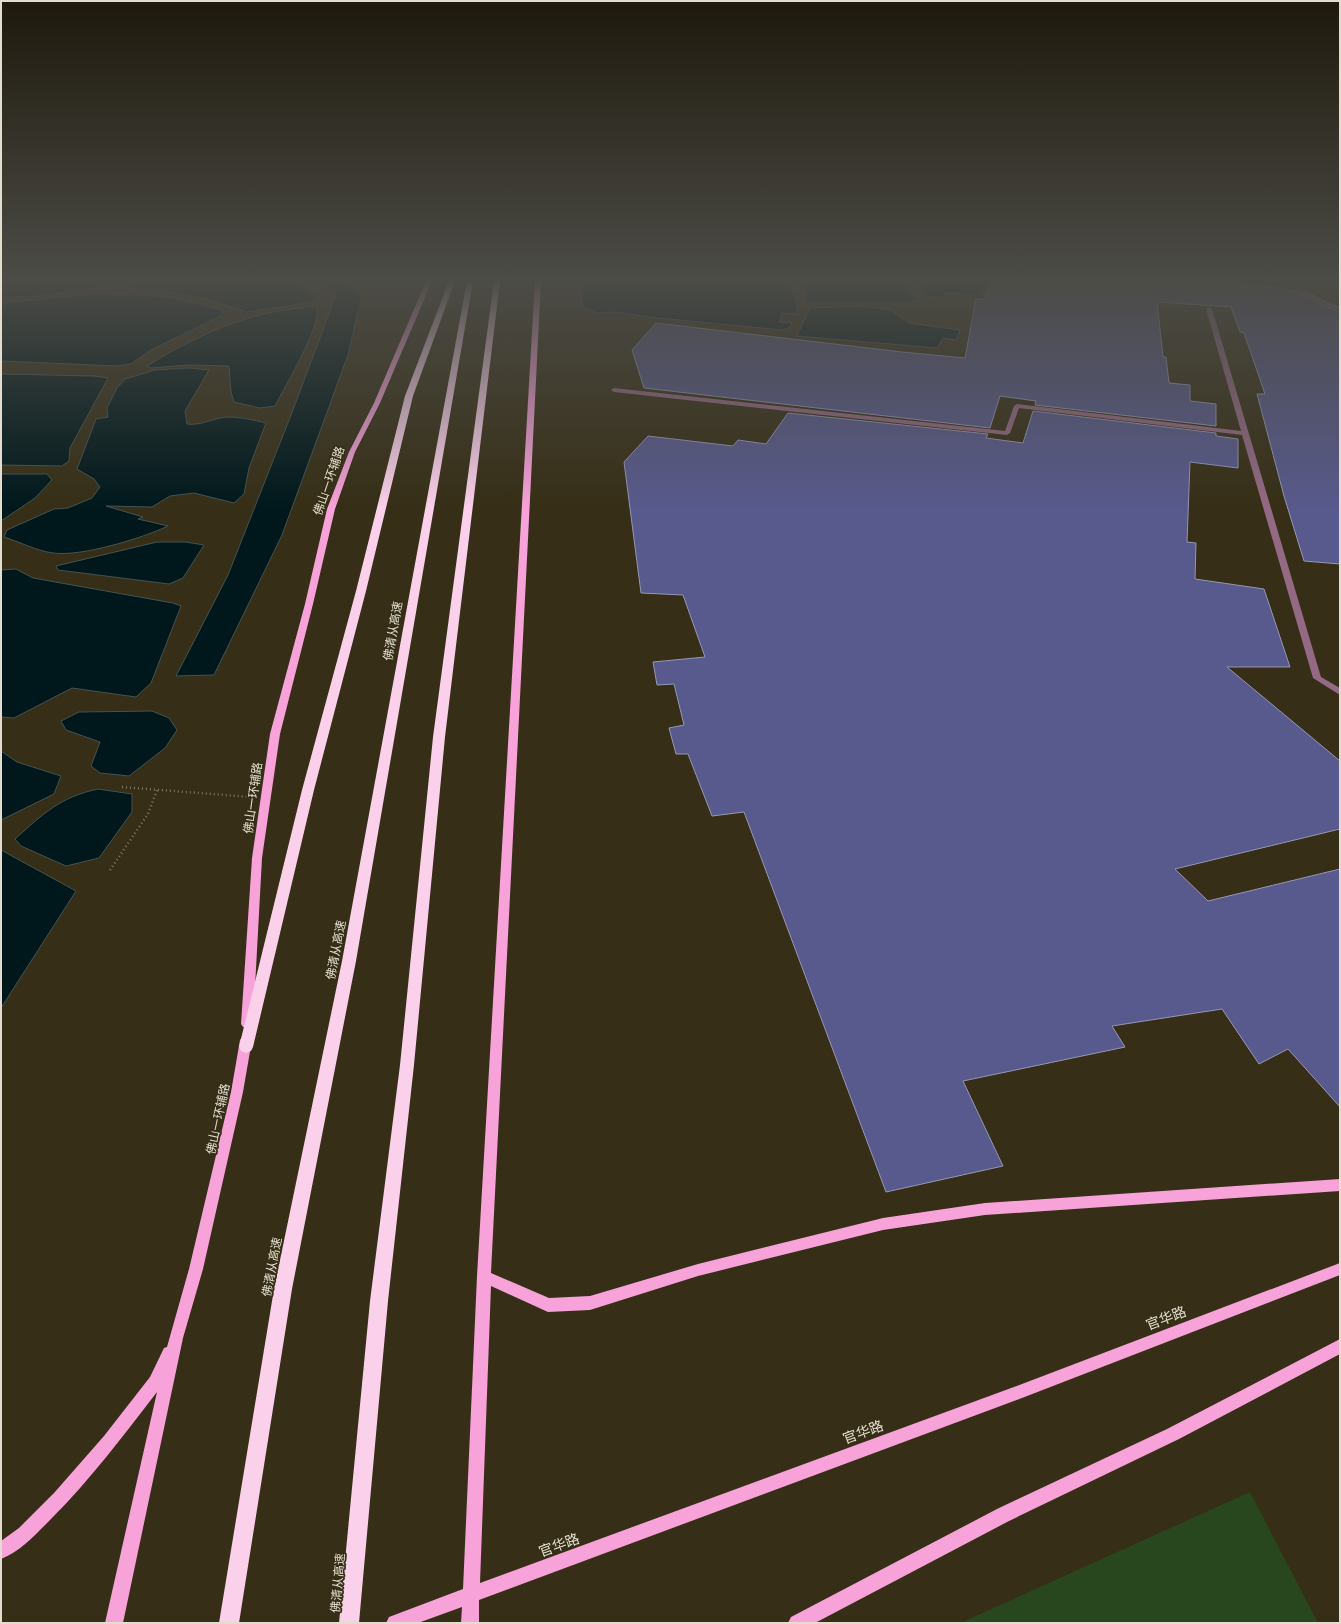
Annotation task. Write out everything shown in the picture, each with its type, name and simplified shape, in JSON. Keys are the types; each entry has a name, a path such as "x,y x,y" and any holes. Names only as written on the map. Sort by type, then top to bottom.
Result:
{"highway":[{"path":"246,1048 308,790 361,591 409,396 424,357"},
{"name":"佛清从高速","path":"228,1623 282,1289 349,961 457,357"},
{"name":"佛清从高速","path":"349,1623 379,1301 408,1065 439,737 487,357"}],"main road":[{"name":"佛山一环辅路","path":"176,1338 196,1270 246,1048 257,858 275,734 310,604 330,509 352,452 377,403 397,357"},
{"path":"470,1623 484,1276 534,357"},
{"path":"484,1276 548,1305 590,1303 698,1270 883,1224 985,1208 1340,1185"},
{"name":"官华路","path":"396,1623 1022,1391 1340,1269"},
{"path":"1,1551 25,1534 60,1499 110,1441 155,1382 176,1338"},
{"path":"114,1623 176,1338"},
{"path":"797,1623 1003,1515 1173,1434 1340,1346"}],"street":[{"path":"1223,357 1317,678 1340,692"},
{"path":"614,390 1007,433 1017,406 1245,433"}],"path":[{"path":"122,787 266,798"},
{"path":"110,870 148,814 157,790"}],"green space":[{"path":"1250,1492 1318,1623 963,1623 967,1620"}],"water":[{"path":"1,357 141,357 131,364 117,366 1,361"},
{"path":"162,357 301,357 275,406 260,408 234,402 231,392 229,366 188,365 151,368 147,366"},
{"path":"313,357 347,357 282,535 214,675 176,676 228,575"},
{"path":"189,368 209,370 185,411 187,424 197,424 227,417 242,418 266,423 249,468 244,494 234,503 194,493 170,496 152,507 106,506 143,517 138,519 168,526 112,546 79,552 47,552 4,537 7,530 54,509 68,508 92,498 100,487 94,479 77,469 96,419 108,417 107,408 117,388 125,379 155,370"},
{"path":"1,374 94,376 108,378 70,448 69,461 62,466 1,465"},
{"path":"1,474 47,474 52,480 35,498 1,521"},
{"path":"157,542 186,542 204,545 183,578 169,584 58,570 56,566"},
{"path":"16,569 33,578 173,603 181,606 151,683 136,697 72,688 14,718 1,717 1,570"},
{"path":"152,711 169,718 177,730 165,748 129,776 100,773 91,766 100,742 66,730 61,721 79,712"},
{"path":"1,751 17,762 61,776 54,794 1,820"},
{"path":"98,789 132,794 132,812 99,858 66,866 21,846 15,839 44,814 62,802 85,792"},
{"path":"1,850 76,891 1,1008"}],"building":[{"path":"634,357 952,357 965,358 965,357 1166,357 1169,383 1190,385 1190,401 1216,404 1216,426 1035,405 1036,401 1000,396 990,428 644,388"},
{"path":"1252,357 1340,357 1340,564 1304,561 1284,496 1257,394 1265,394"},
{"path":"1033,411 1216,433 1216,436 1238,439 1238,468 1190,462 1187,542 1196,543 1195,579 1264,589 1290,667 1227,667 1340,761 1340,829 1175,869 1208,901 1340,869 1340,1107 1288,1049 1259,1064 1222,1009 1112,1026 1125,1047 963,1081 1003,1166 886,1192 744,812 712,816 688,754 676,754 669,728 684,725 674,684 657,685 653,662 705,657 683,595 641,593 624,462 648,436 733,446 738,440 766,444 788,413 988,434 986,438 1023,443"}]}
